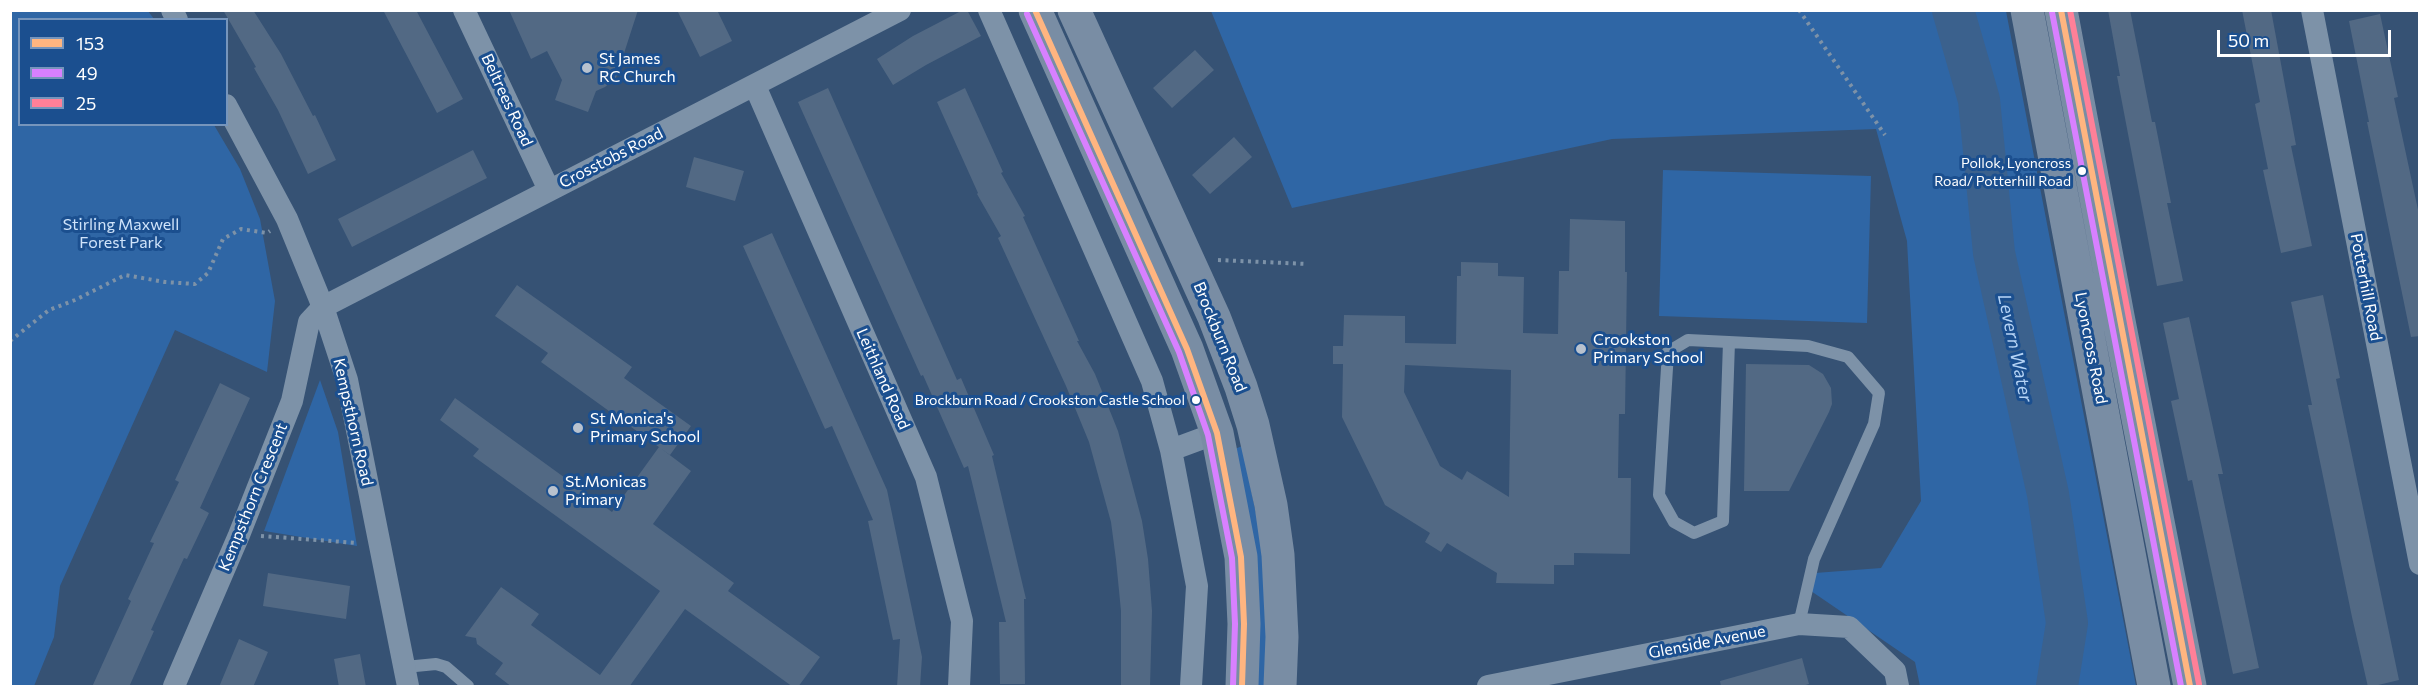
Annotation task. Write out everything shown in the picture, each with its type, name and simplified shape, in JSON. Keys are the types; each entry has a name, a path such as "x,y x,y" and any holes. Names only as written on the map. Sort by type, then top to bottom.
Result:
{"street":[{"name":"Beltrees Road","path":"464,10 549,190"},
{"name":"Crosstobs Road","path":"323,307 900,10"},
{"path":"990,10 1152,381 1171,450 1197,586 1191,687"},
{"path":"1035,10 1187,348 1217,434 1241,557 1244,624 1242,687"},
{"name":"Brockburn Road","path":"1074,10 1214,318 1241,387 1271,505 1278,555 1282,637 1280,687"},
{"name":"Lyoncross Road","path":"2027,10 2154,687"},
{"name":"Lyoncross Road","path":"2061,10 2190,687"},
{"name":"Potterhill Road","path":"2312,10 2420,564"},
{"name":"Leithland Road","path":"755,86 926,477 962,621 958,687"},
{"name":"Kempsthorn Road","path":"228,109 287,219 323,307 347,380 406,677"},
{"name":"Kempsthorn Crescent","path":"174,687 239,535 291,400 309,322 323,307"},
{"path":"2086,322 2118,316"},
{"path":"1171,450 1252,425"},
{"name":"Glenside Avenue","path":"1499,685 1799,624 1849,627 1895,671 1898,687"}],"lane":[{"path":"1729,342 1723,521 1694,533 1674,522 1659,495 1668,352 1688,340 1729,342 1808,346 1848,357 1879,393 1874,424 1814,560 1799,624"},
{"path":"406,677 436,664 446,667 468,687"}],"path":[{"path":"1799,10 1885,135"},
{"path":"10,341 49,310 125,275 165,282 195,284 208,273 223,239 241,229 267,233 287,219"},
{"path":"1207,259 1307,264"},
{"path":"239,535 380,545"}],"green space":[{"name":"Stirling Maxwell Forest Park","path":"10,11 148,11 153,18 18,18 18,126 215,126 240,169 260,219 275,301 267,372 175,330 60,586 54,637 34,686 10,686"},
{"path":"1211,11 2006,11 2136,686 1920,686 1915,662 1811,591 1815,573 1881,568 1921,501 1907,241 1876,129 1612,139 1292,208"},
{"path":"1663,170 1871,176 1867,323 1659,316"},
{"path":"320,380 338,432 357,546 264,531"},
{"path":"1242,446 1265,557 1267,686 1256,686 1235,449"}],"building":[{"path":"223,10 253,10 281,54 313,116 315,115 336,160 308,174 278,110 254,68 256,67"},
{"path":"383,10 416,10 463,99 437,113"},
{"name":"St James RC Church","path":"509,10 638,10 616,78 596,91 588,112 555,100 562,80 547,51 531,59"},
{"path":"677,10 717,10 732,41 700,57"},
{"path":"967,10 981,36 893,85 877,59 913,36"},
{"path":"2108,10 2130,10 2171,203 2167,203 2183,281 2157,286 2117,76 2120,76"},
{"path":"2242,10 2271,10 2296,145 2291,146 2312,246 2281,253 2263,170 2268,169 2255,104 2260,102"},
{"path":"2380,14 2398,97 2394,98 2420,219 2420,336 2411,337 2349,21"},
{"path":"1195,50 1214,70 1172,108 1153,88"},
{"path":"828,88 957,380 961,378 994,455 992,456 1026,599 1024,599 1025,684 1000,684 999,622 1006,622 968,466 964,468 923,375 921,376 798,102"},
{"path":"965,88 1003,172 1001,173 1025,216 1023,217 1079,341 1077,341 1095,374 1118,431 1142,521 1148,559 1152,611 1150,687 1121,687 1121,611 1116,560 1111,522 1089,442 1066,386 998,238 1001,236 977,194 937,102"},
{"path":"1234,137 1252,157 1210,194 1192,175"},
{"path":"473,150 487,178 352,247 338,219"},
{"path":"694,157 744,171 735,201 686,187"},
{"path":"1570,219 1625,221 1625,272 1627,272 1625,414 1619,414 1618,478 1631,478 1630,554 1574,553 1574,565 1554,565 1554,584 1496,583 1497,573 1447,543 1441,552 1425,542 1430,533 1385,505 1342,417 1343,364 1333,364 1333,346 1343,346 1344,315 1405,316 1405,343 1456,344 1457,276 1461,276 1461,262 1498,263 1498,276 1524,277 1523,333 1558,334 1559,271 1569,271","holes":["1405,365 1511,370 1509,497 1467,471 1462,480 1440,466 1404,392"]},
{"path":"772,233 887,490 922,657 920,687 897,687 900,639 893,640 868,521 873,520 832,426 825,429 743,246"},
{"path":"517,285 632,367 624,378 691,426 670,455 541,362 548,353 495,316"},
{"path":"2323,295 2340,378 2336,379 2399,680 2370,687 2368,687 2352,617 2308,405 2312,405 2291,302"},
{"path":"2189,317 2223,474 2218,474 2259,668 2233,674 2192,480 2188,481 2171,401 2179,399 2163,323"},
{"path":"1746,364 1809,365 1823,374 1831,388 1832,404 1829,412 1789,491 1744,491"},
{"path":"220,383 250,398 200,508 209,513 187,559 184,558 151,630 154,631 129,687 92,687 131,601 128,599 154,543 150,542 179,482 175,480"},
{"name":"St.Monicas Primary","path":"455,398 612,512 659,447 691,471 653,524 734,583 728,591 820,657 798,687 793,687 685,609 629,687 512,687 495,674 503,663 477,644 476,638 465,636 501,587 539,614 531,625 600,675 660,591 473,456 479,449 440,420"},
{"path":"268,573 350,586 346,619 263,606"},
{"path":"239,639 268,652 253,687 219,687"},
{"path":"360,654 366,687 339,687 334,659"},
{"path":"1802,658 1809,684 1799,687 1721,687 1720,681"}],"waterway":[{"name":"Levern Water","path":"1953,10 1979,100 1994,253 2048,494 2067,623 2057,686"}],"transit line":[{"name":"153","path":"1035,10 1187,349 1217,433 1241,557 1244,624 1242,686"},
{"name":"153","path":"2061,10 2190,686"},
{"name":"25","path":"2070,10 2199,684"},
{"name":"49","path":"2052,12 2181,686"},
{"name":"49","path":"1027,14 1179,352 1208,435 1232,558 1235,624 1233,686"}],"place":[{"name":"St James RC Church","path":"587,68"},
{"name":"Pollok, Lyoncross Road/ Potterhill Road","path":"2082,171"},
{"name":"Crookston Primary School","path":"1581,349"},
{"name":"Brockburn Road / Crookston Castle School","path":"1196,400"},
{"name":"St Monica's Primary School","path":"578,428"},
{"name":"St.Monicas Primary","path":"553,491"}]}
